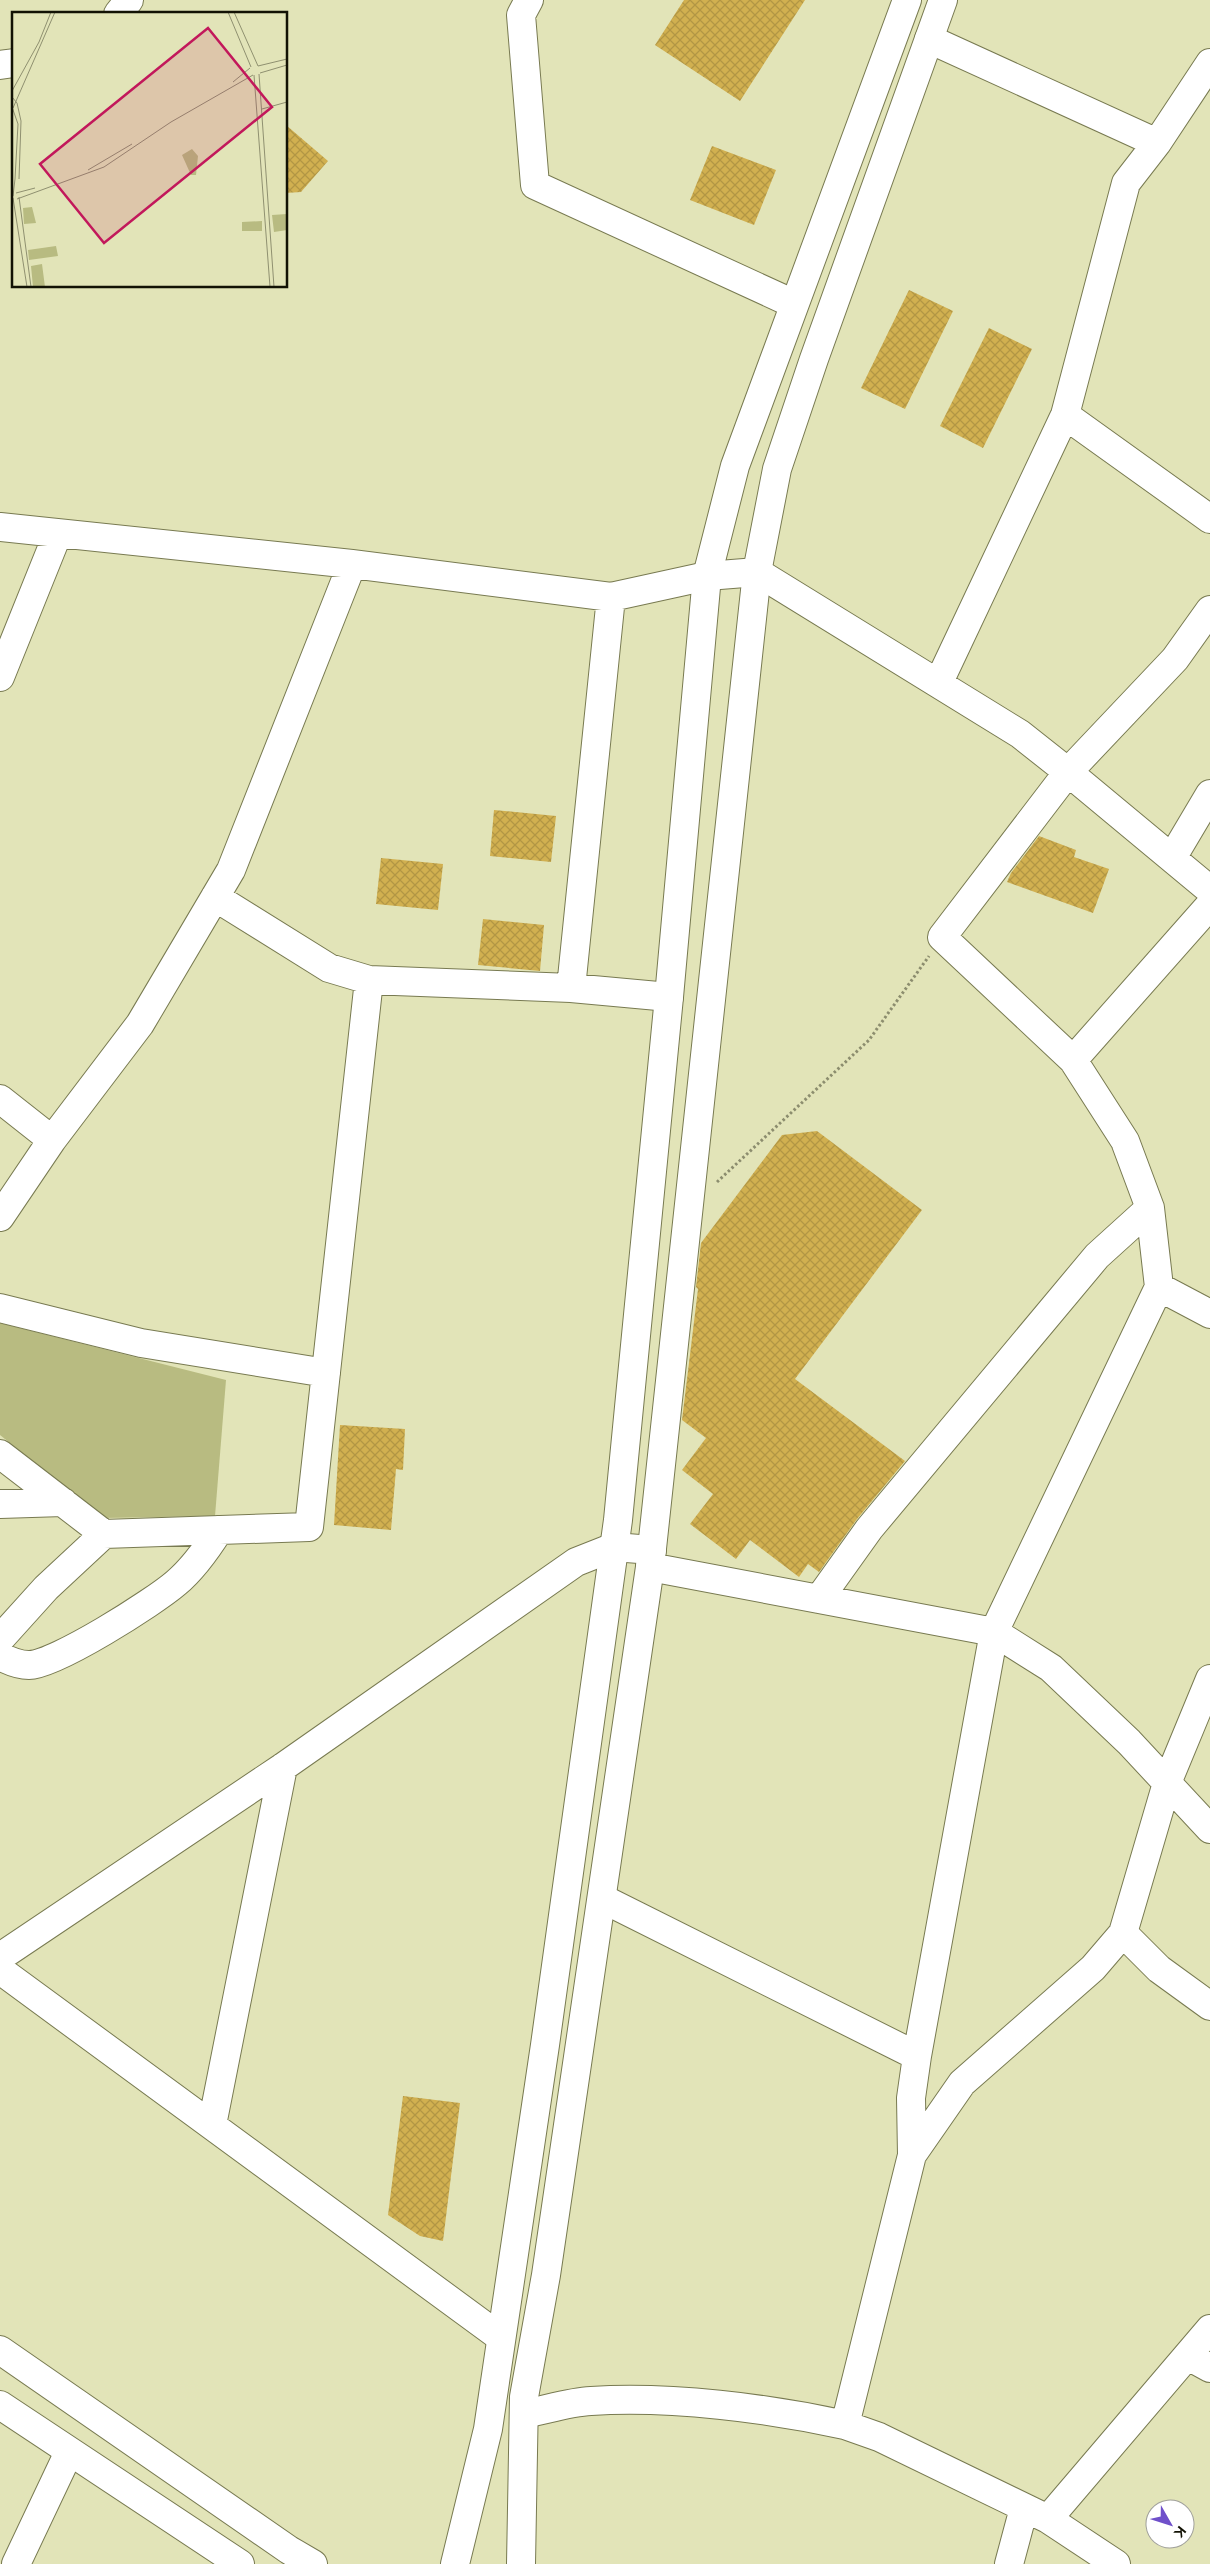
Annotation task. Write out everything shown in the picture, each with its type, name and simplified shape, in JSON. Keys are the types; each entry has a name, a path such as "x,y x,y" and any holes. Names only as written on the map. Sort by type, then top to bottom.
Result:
{"street":[{"path":"120,12 129,0"},
{"path":"530,0 520,15 535,185 794,304"},
{"path":"455,2564 488,2429 500,2337 545,2045 614,1547 669,997 707,576 735,466 907,0"},
{"path":"521,2564 524,2397 546,2275 603,1899 651,1558 757,572 777,470 814,359 943,0"},
{"path":"929,39 1156,143"},
{"path":"939,682 1065,414 1126,183 1209,68"},
{"path":"1065,414 1210,519"},
{"path":"0,527 352,564 611,597 707,576 757,572 939,682 1020,734 1210,890"},
{"path":"0,677 58,533"},
{"path":"0,1217 52,1140 140,1024 231,870 352,564"},
{"path":"571,988 611,597"},
{"path":"845,2424 912,2155 911,2098 917,2056 994,1632 1159,1287 1150,1208 1125,1141 1073,1060 942,937 1068,772 1175,659 1210,610"},
{"path":"1172,858 1210,794"},
{"path":"215,897 329,968 369,980 571,988 669,997"},
{"path":"1073,1060 1210,906"},
{"path":"0,1454 104,1534 309,1527 369,980"},
{"path":"0,1099 52,1140"},
{"path":"819,1599 870,1529 1091,1264 1150,1208"},
{"path":"1159,1287 1210,1314"},
{"path":"0,1308 141,1343 326,1373"},
{"path":"0,1504 63,1502"},
{"path":"0,1656 12,1662 30,1665 58,1657 158,1597 177,1583 194,1566 219,1530"},
{"path":"0,1639 46,1588 104,1534"},
{"path":"0,1957 283,1766 576,1562 600,1550 614,1547 651,1558 819,1599 994,1632 1051,1668 1129,1742 1210,1829"},
{"path":"912,2155 962,2083 1093,1968 1123,1933 1167,1783 1210,1679"},
{"path":"212,2125 283,1766"},
{"path":"603,1899 917,2056"},
{"path":"1123,1933 1159,1969 1210,2006"},
{"path":"0,1970 500,2337"},
{"path":"1009,2564 1036,2513 1199,2362 1210,2328"},
{"path":"0,2350 289,2550 313,2564"},
{"path":"524,2414 590,2401 656,2402 750,2408 845,2424 879,2437 1036,2513 1116,2564"},
{"path":"0,2405 240,2564"},
{"path":"16,2564 69,2452"}],"path":[{"path":"715,1184 869,1040 942,937"}],"green space":[{"path":"0,1323 226,1380 215,1516 103,1518 0,1435"}],"building":[{"path":"684,0 805,0 740,101 655,45"},
{"path":"288,127 328,161 301,192 288,193"},
{"path":"712,146 776,170 754,225 690,200"},
{"path":"909,290 953,311 905,409 861,388"},
{"path":"989,328 1032,349 983,448 940,426"},
{"path":"494,810 556,816 551,862 490,856"},
{"path":"1039,836 1076,850 1074,857 1109,869 1093,913 1007,882 1011,873"},
{"path":"381,858 443,864 438,910 376,904"},
{"path":"483,919 544,925 540,971 478,965"},
{"path":"817,1131 922,1210 795,1379 905,1461 857,1519 819,1572 808,1564 799,1577 750,1540 736,1559 690,1524 713,1494 682,1470 706,1438 682,1420 698,1289 696,1287 701,1243 782,1135"},
{"path":"340,1425 405,1429 403,1470 396,1469 391,1530 334,1525"},
{"path":"403,2096 460,2103 443,2241 420,2236 388,2215"}]}
